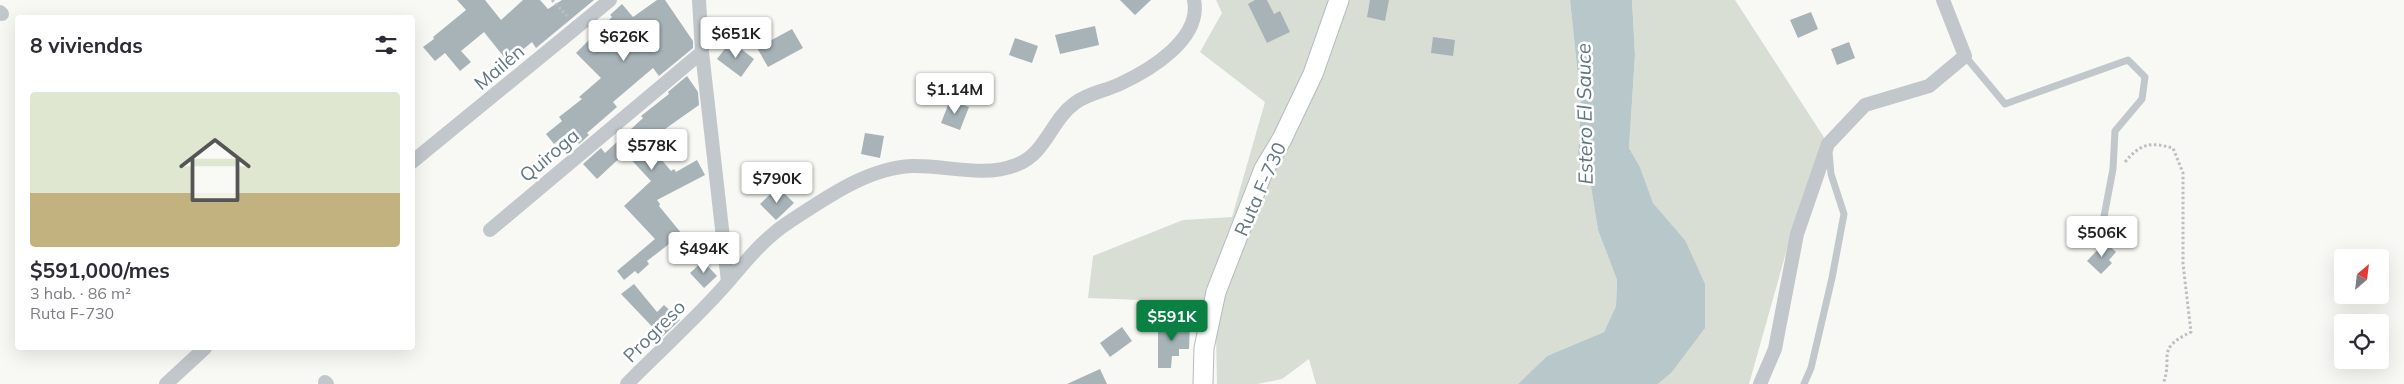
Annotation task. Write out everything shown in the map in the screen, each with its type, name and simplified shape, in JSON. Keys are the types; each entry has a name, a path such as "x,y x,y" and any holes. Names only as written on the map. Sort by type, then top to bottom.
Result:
{"street":[{"name":"Mailén","path":"415,160 610,0"},
{"path":"698,0 702,52 728,282"},
{"name":"Progreso","path":"627,384 728,282 741,265 771,235 845,188 876,173 910,166 975,171 999,169 1026,161 1046,142 1059,120 1075,103 1135,76 1184,39 1193,23 1194,0"},
{"name":"Ruta F-730","path":"1203,384 1204,348 1216,292 1264,170 1286,131 1313,74 1339,0"},
{"path":"1760,384 1775,349 1797,234 1828,144 1865,105 1929,86 1965,56 1943,0"},
{"name":"Quiroga","path":"490,230 702,52"},
{"path":"166,384 203,350"}],"lane":[{"path":"1965,56 2005,104 2128,60 2145,77 2142,100 2115,131 2111,180 2102,227"},
{"path":"1804,384 1811,368 1844,214 1831,174 1828,144"}],"path":[{"path":"552,0 576,27"},
{"path":"2111,180 2135,150 2154,143 2172,148 2183,173 2183,264 2191,332 2174,340 2165,357 2167,373 2163,384"}],"shaded area":[{"path":"1216,0 1570,0 1581,105 1578,154 1591,187 1598,230 1617,280 1616,306 1604,332 1547,356 1518,384 1316,384 1309,359 1282,379 1257,384 1217,384 1216,332 1187,308 1140,300 1088,298 1093,256 1183,220 1232,217 1265,102 1200,52 1222,13"},
{"path":"1632,0 1735,0 1825,139 1789,242 1749,384 1658,384 1671,373 1685,240 1653,203 1640,167 1629,148 1635,55"}],"water":[{"name":"Estero El Sauce","path":"1570,0 1632,0 1635,55 1629,148 1640,167 1653,203 1685,240 1705,284 1705,328 1671,373 1658,384 1518,384 1547,356 1604,332 1616,306 1617,280 1598,230 1591,187 1578,154 1581,105"}],"building":[{"path":"457,0 485,0 501,20 523,0 540,0 548,9 562,0 594,0 536,48 532,42 508,62 484,32 461,51 471,62 460,71 445,53 435,61 423,47 466,10"},
{"path":"657,0 665,0 693,41 693,48 659,76 653,68 613,102 617,107 587,133 589,135 579,144 570,131 554,144 546,134 562,121 559,117 582,99 579,97 601,78 576,53 612,17 610,15 622,4 633,17"},
{"path":"1120,0 1151,0 1135,15"},
{"path":"1255,0 1267,0 1274,14 1280,11 1290,32 1267,43 1248,4"},
{"path":"1370,0 1389,0 1385,21 1367,17"},
{"path":"1811,12 1818,29 1798,38 1790,20"},
{"path":"1095,26 1099,45 1060,54 1055,35"},
{"path":"792,29 803,48 768,67 757,48"},
{"path":"1433,37 1455,40 1453,56 1431,53"},
{"path":"1015,38 1038,46 1032,63 1009,55"},
{"path":"731,41 754,59 741,77 717,59"},
{"path":"1849,42 1855,58 1837,65 1831,49"},
{"path":"687,76 698,92 699,105 648,141 671,171 674,169 676,172 697,160 705,175 657,200 660,204 659,206 682,234 647,261 649,264 638,274 635,271 624,280 617,271 655,239 624,206 651,181 625,153 597,179 583,164 601,148 605,153 643,118 641,116 669,94 668,92"},
{"path":"950,100 969,107 960,130 941,123"},
{"path":"865,133 884,136 880,158 861,154"},
{"path":"778,187 794,203 776,220 760,204"},
{"path":"2105,242 2116,252 2109,260 2112,263 2101,274 2087,261"},
{"path":"703,261 717,276 704,288 690,273"},
{"path":"634,284 657,312 664,305 680,320 662,337 621,294"},
{"path":"1173,322 1190,323 1189,349 1179,349 1179,356 1172,356 1171,368 1158,368 1158,326 1173,326"},
{"path":"1122,327 1132,341 1110,357 1100,343"},
{"path":"1100,369 1107,384 1067,384"}]}
